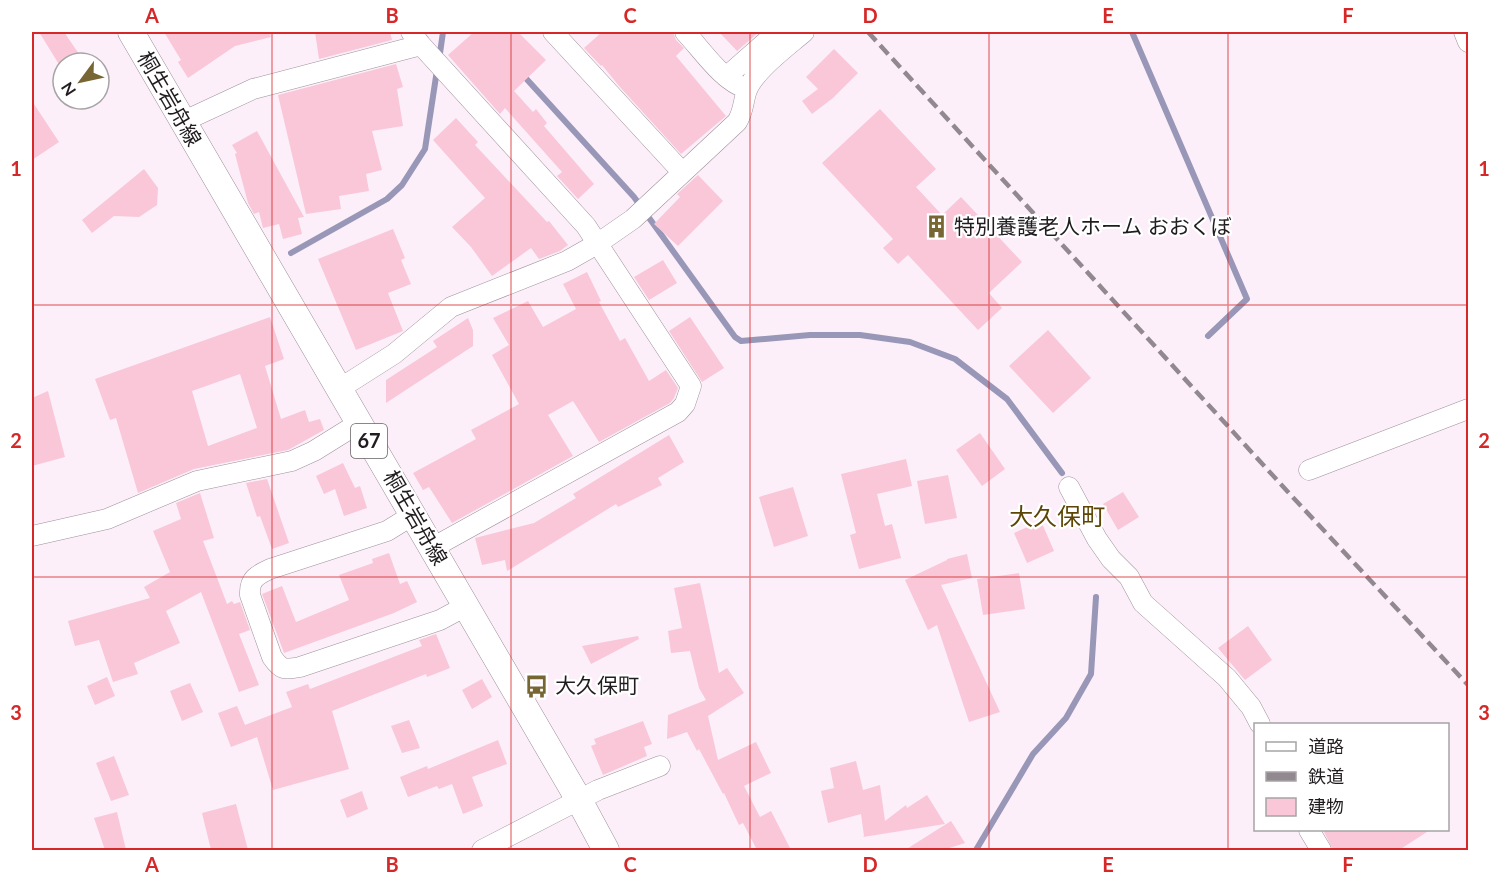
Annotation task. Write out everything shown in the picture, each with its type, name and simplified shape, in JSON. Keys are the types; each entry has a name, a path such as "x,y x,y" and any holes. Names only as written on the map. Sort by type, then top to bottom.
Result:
{"main road":[{"name":"桐生岩舟線","path":"131,32 606,850"}],"street":[{"path":"553,32 682,172"},
{"path":"685,32 726,77 737,86 747,89"},
{"path":"726,77 777,32"},
{"path":"339,389 394,354 451,307 567,261 633,219 737,122 743,113 747,89 759,73 804,32"},
{"path":"1464,32 1468,42"},
{"path":"182,122 253,89 416,38 585,226 691,386 685,404 678,412 432,548"},
{"path":"1309,470 1468,409"},
{"path":"32,536 107,519 197,481 292,461 314,451 359,423"},
{"path":"1069,487 1097,539 1111,559 1129,577 1143,603 1227,678 1251,706 1260,723"},
{"path":"413,515 387,531 270,569 254,577 250,585 250,595 272,657 286,670 300,668 440,620 466,606"},
{"path":"482,850 598,790 660,766"},
{"path":"1310,831 1321,850"}],"building":[{"path":"39,32 64,32 77,51 51,51"},
{"path":"164,32 270,32 271,37 235,46 188,78 178,62 181,60"},
{"path":"315,32 390,32 392,40 319,59"},
{"path":"474,32 518,32 546,60 514,91 533,112 536,109 547,123 544,126 594,184 578,199 557,176 562,172 505,108 500,114 448,55"},
{"path":"602,32 673,32 676,40 684,48 676,56 726,116 681,154 602,65 584,48"},
{"path":"719,32 759,32 737,51"},
{"path":"834,49 858,73 833,98 812,114 802,101 818,89 806,77"},
{"path":"396,64 403,87 397,89 403,126 372,131 382,170 366,174 369,191 339,196 341,209 306,214 278,95"},
{"path":"32,101 59,142 32,160"},
{"name":"特別養護老人ホーム おおくぼ","path":"880,109 936,169 916,187 942,215 961,197 1022,262 989,293 1002,308 978,330 908,255 898,264 883,248 893,239 822,163"},
{"path":"456,118 478,142 475,145 547,222 549,221 568,245 560,251 539,259 531,248 492,276 471,247 452,227 485,198 433,140"},
{"path":"257,131 304,217 298,218 302,234 283,239 279,224 263,228 259,212 254,214 248,203 235,154 237,153 232,145"},
{"path":"144,169 158,188 157,205 139,217 114,216 92,233 82,220"},
{"path":"698,175 723,201 678,246 654,224 680,197 677,194"},
{"path":"393,229 405,258 401,260 411,284 388,293 403,331 356,350 318,259"},
{"path":"663,260 677,283 649,300 634,277"},
{"path":"587,272 601,301 599,302 620,341 625,338 649,381 666,370 678,388 674,398 670,403 599,442 573,401 548,415 573,456 452,523 429,487 423,490 413,473 476,439 471,430 519,404 492,355 509,345 493,318 528,301 543,327 576,309 563,284"},
{"path":"270,317 284,359 265,366 281,419 305,410 309,422 320,419 324,430 288,450 194,469 138,493 116,418 110,420 95,379","holes":["240,374 257,428 208,446 192,391"]},
{"path":"690,317 724,368 702,382 669,331"},
{"path":"468,318 473,330 473,346 386,403 386,380 437,347 433,341"},
{"path":"1048,330 1091,378 1053,413 1009,366"},
{"path":"48,391 65,457 32,466 32,398"},
{"path":"980,433 1005,469 982,486 956,450"},
{"path":"669,435 684,462 658,478 662,485 618,507 616,504 507,571 505,560 482,565 475,538 534,523 576,498 573,494"},
{"path":"906,459 912,486 877,494 885,526 892,524 901,558 859,569 850,535 856,533 841,474"},
{"path":"343,463 355,488 360,486 367,508 344,516 335,489 324,494 316,476"},
{"path":"948,475 957,518 925,524 917,481"},
{"path":"267,479 289,543 272,549 260,516 257,517 246,483"},
{"path":"793,487 808,536 774,547 759,497"},
{"path":"1123,492 1139,517 1118,530 1103,504"},
{"path":"200,493 214,538 203,541 227,604 232,601 234,604 240,602 250,630 239,634 259,685 239,692 201,592 166,611 180,643 134,663 138,674 113,682 99,640 75,646 68,621 150,598 144,587 170,572 153,531 181,519 176,503"},
{"path":"1041,521 1054,551 1027,563 1014,533"},
{"path":"389,553 400,584 407,581 417,602 394,613 284,653 262,594 282,586 296,622 349,600 339,575 373,563 372,559"},
{"path":"967,554 972,578 941,585 1000,712 969,722 937,625 928,630 905,580 947,559"},
{"path":"1019,573 1025,609 983,615 977,579"},
{"path":"700,583 719,673 727,668 744,693 708,716 718,760 756,742 771,773 744,786 760,817 771,811 791,850 757,850 743,823 739,825 724,793 687,732 667,739 668,715 706,700 699,688 690,651 671,653 668,631 682,628 674,588"},
{"path":"1248,626 1272,660 1245,680 1218,648"},
{"path":"436,634 450,668 427,677 426,674 332,711 349,769 273,790 257,737 231,747 218,713 237,706 245,725 292,707 286,692 308,684 310,689 422,646 419,640"},
{"path":"638,636 639,639 591,664 582,646"},
{"path":"107,677 115,696 95,705 87,686"},
{"path":"482,679 492,697 472,709 462,690"},
{"path":"190,683 203,712 182,721 170,691"},
{"path":"409,720 420,748 402,753 391,726"},
{"path":"643,721 652,744 644,747 647,756 603,775 591,746 596,744 594,739"},
{"path":"498,740 507,764 472,777 483,806 463,814 452,784 439,789 437,786 408,797 400,777 427,766 428,769"},
{"path":"114,756 129,795 111,801 96,763"},
{"path":"856,761 863,790 880,785 885,821 906,805 907,808 927,795 945,824 863,837 861,814 828,823 821,791 834,788 830,768"},
{"path":"362,791 368,809 347,818 340,800"},
{"path":"236,804 248,850 211,850 202,813"},
{"path":"117,812 126,850 105,850 94,818"},
{"path":"951,821 965,843 943,850 905,850"},
{"path":"1324,831 1428,831 1399,850 1333,850"}],"waterway":[{"path":"439,60 443,32"},
{"path":"1132,32 1247,299 1208,336"},
{"path":"291,253 387,199 402,185 425,149 437,70"},
{"path":"522,74 634,197 735,337 741,341 810,335 860,335 910,342 955,359 1007,399 1062,473"},
{"path":"976,850 1033,754 1066,718 1091,674 1096,597"}],"railway":[{"path":"868,32 1288,492 1468,685"}],"place":[{"name":"特別養護老人ホーム おおくぼ","path":"936,227"},
{"name":"大久保町","path":"537,686"}],"district":[{"name":"大久保町","path":"1057,517"}]}
